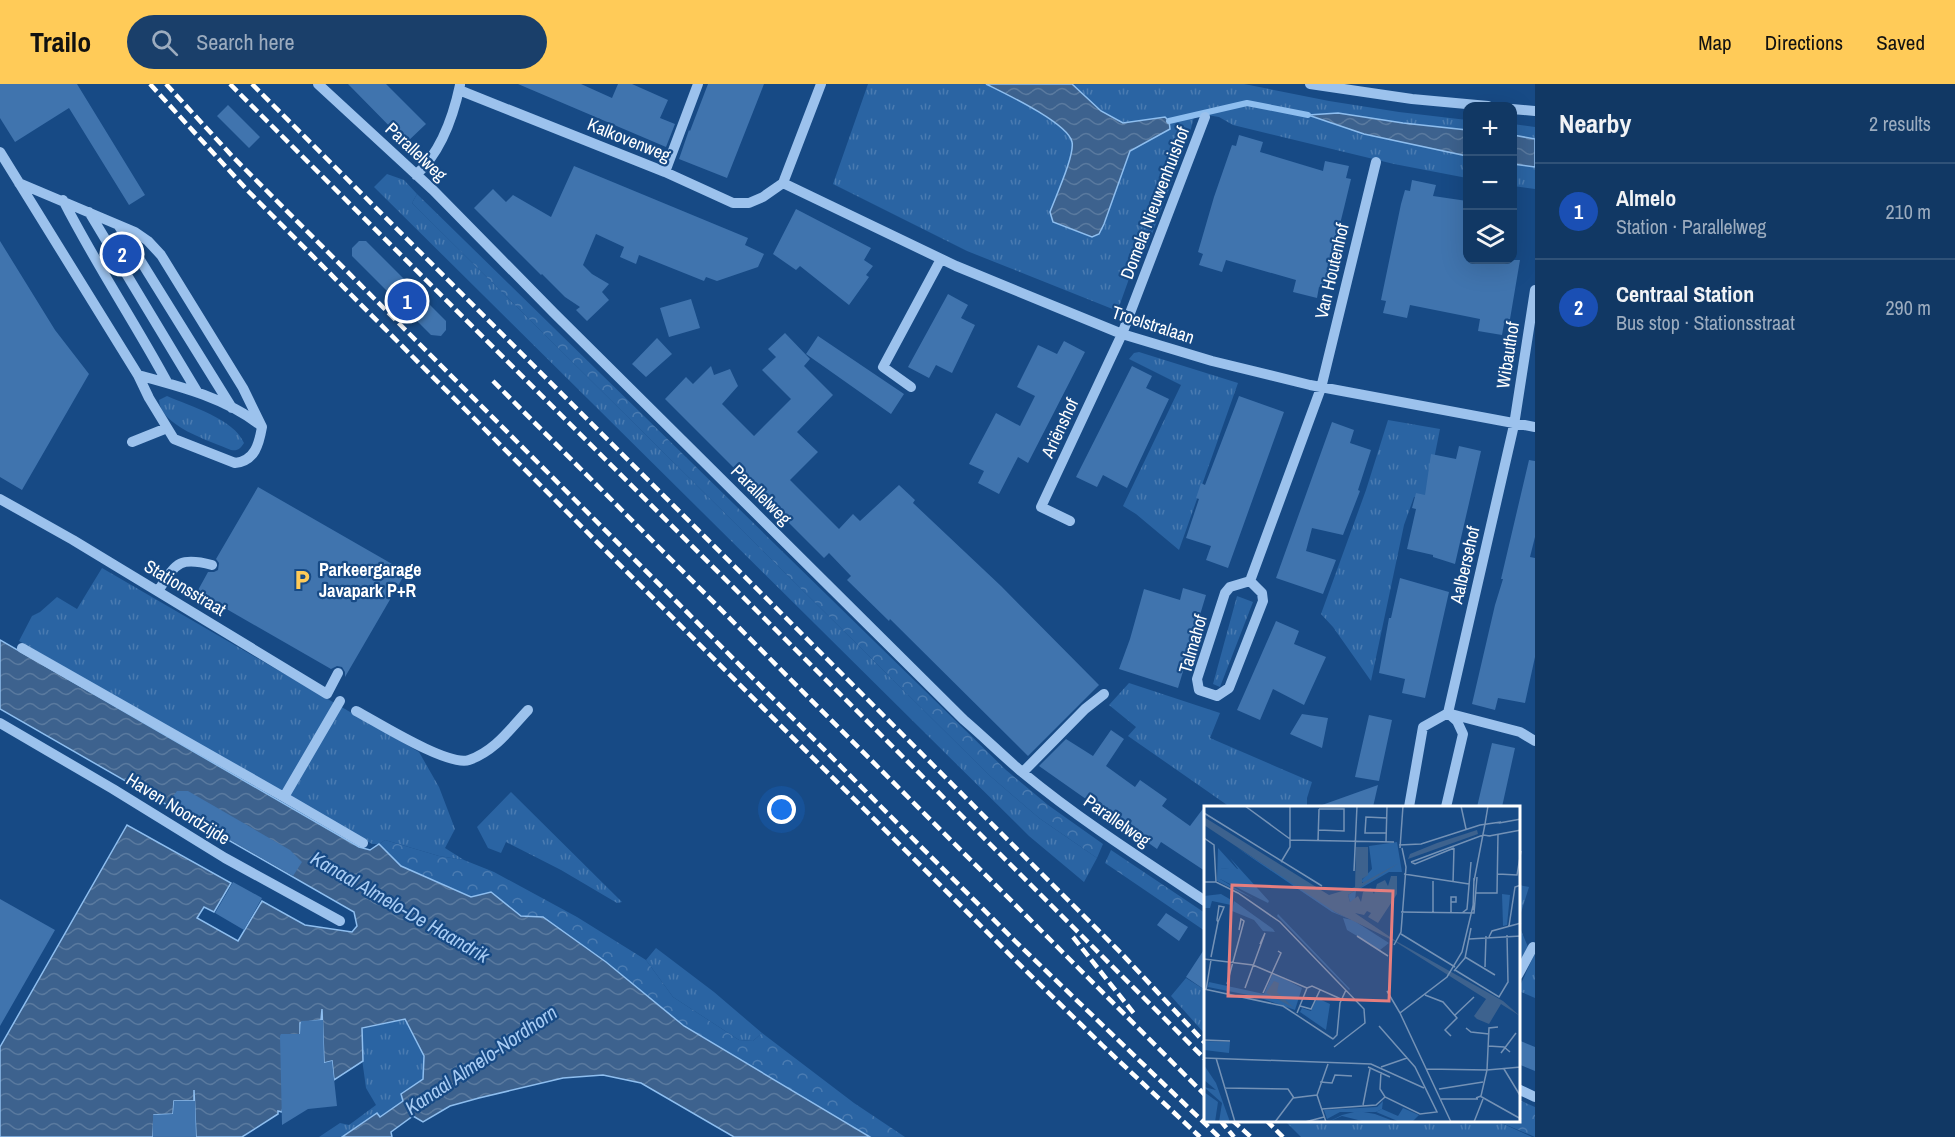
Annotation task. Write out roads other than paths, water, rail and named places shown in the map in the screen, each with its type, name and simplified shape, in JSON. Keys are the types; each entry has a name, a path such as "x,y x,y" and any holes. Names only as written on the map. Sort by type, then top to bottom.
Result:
{"street":[{"name":"Parallelweg","path":"318,84 416,175 956,712 1023,772 1119,844 1204,900"},
{"path":"665,172 698,84"},
{"path":"783,183 821,84"},
{"path":"1310,84 1412,99 1463,104"},
{"path":"416,175 437,149 448,126 460,87"},
{"name":"Kalkovenweg","path":"460,87 733,202 749,203 763,197 783,183"},
{"path":"1517,109 1535,111"},
{"name":"Domela Nieuwenhuishof","path":"1122,334 1205,117"},
{"path":"0,152 19,183 138,375 174,439 235,463 244,462 256,451 262,427 243,388 161,255 148,241 119,225 19,183"},
{"name":"Van Houtenhof","path":"1322,387 1376,162"},
{"name":"Troelstralaan","path":"783,183 941,259 1122,334 1212,361 1322,387 1535,428"},
{"path":"63,200 88,249 167,382"},
{"path":"89,212 198,393"},
{"path":"119,225 232,408"},
{"path":"911,387 883,367 941,259"},
{"name":"Wibauthof","path":"1514,425 1535,290"},
{"name":"Ariënshof","path":"1070,521 1041,507 1122,334"},
{"path":"138,375 198,393 253,419 262,427"},
{"path":"1250,581 1322,387"},
{"name":"Aalbersehof","path":"1448,713 1514,425"},
{"path":"132,442 167,428"},
{"name":"Stationsstraat","path":"0,499 158,591 327,694 338,673"},
{"path":"158,591 173,569 181,562 212,565"},
{"name":"Talmahof","path":"1250,581 1262,593 1263,601 1229,688 1217,696 1199,690 1197,679 1225,593 1230,587 1250,581"},
{"path":"22,648 363,843"},
{"path":"1023,772 1104,694"},
{"path":"284,797 340,701"},
{"path":"356,711 445,758 467,761 496,746 528,710"},
{"path":"1409,806 1423,727 1448,713 1520,732 1535,741"},
{"path":"1446,806 1463,734 1457,721 1448,713"},
{"name":"Haven Noordzijde","path":"0,723 225,858 340,921"},
{"path":"1520,971 1533,947"},
{"path":"1520,1090 1535,1097"}],"water":[{"path":"986,84 1072,84 1101,111 1123,123 1165,117 1169,121 1170,129 1130,151 1104,224 1099,234 1092,237 1053,222 1050,212 1071,156 1072,142 1068,134 1034,109"},
{"path":"1338,113 1463,130 1463,155 1364,134 1308,115"},
{"path":"1517,136 1535,139 1535,167 1517,165"},
{"path":"0,640 359,847 370,850 379,844 401,866 471,897 491,892 521,916 543,917 606,962 684,1026 870,1137 734,1137 641,1083 603,1075 563,1078 479,1098 450,1106 423,1122 413,1116 391,1132 392,1137 342,1137 377,1113 380,1117 403,1101 401,1094 423,1079 424,1056 405,1019 362,1028 363,1061 334,1080 332,1061 324,1063 322,1009 321,1020 300,1023 300,1034 282,1112 278,1111 278,1114 242,1137 196,1137 194,1090 194,1101 174,1101 173,1114 154,1115 153,1137 0,1137 0,1047 127,825 231,883 214,912 204,907 197,918 238,941 262,901 305,925 352,932 357,926 354,912 0,709"}],"waterway":[{"path":"1169,121 1247,103 1308,115"}],"railway":[{"path":"150,84 249,192 570,515 1015,960 1200,1137"},
{"path":"166,84 233,157 1015,941 1219,1137"},
{"path":"230,84 1204,1058"},
{"path":"252,84 1121,953 1204,1042"},
{"path":"493,381 1204,1094"},
{"path":"1073,937 1136,1016"},
{"path":"1222,1122 1234,1137"},
{"path":"1234,1122 1251,1137"},
{"path":"1268,1122 1283,1137"}],"place":[{"name":"Centraal Station","path":"122,254"},
{"name":"Almelo","path":"407,301"},
{"name":"Parkeergarage Javapark P+R","path":"302,580"}],"water label":[{"name":"Kanaal Almelo-De Haandrik","path":"400,907"},
{"name":"Kanaal Almelo-Nordhorn","path":"481,1060"}]}
